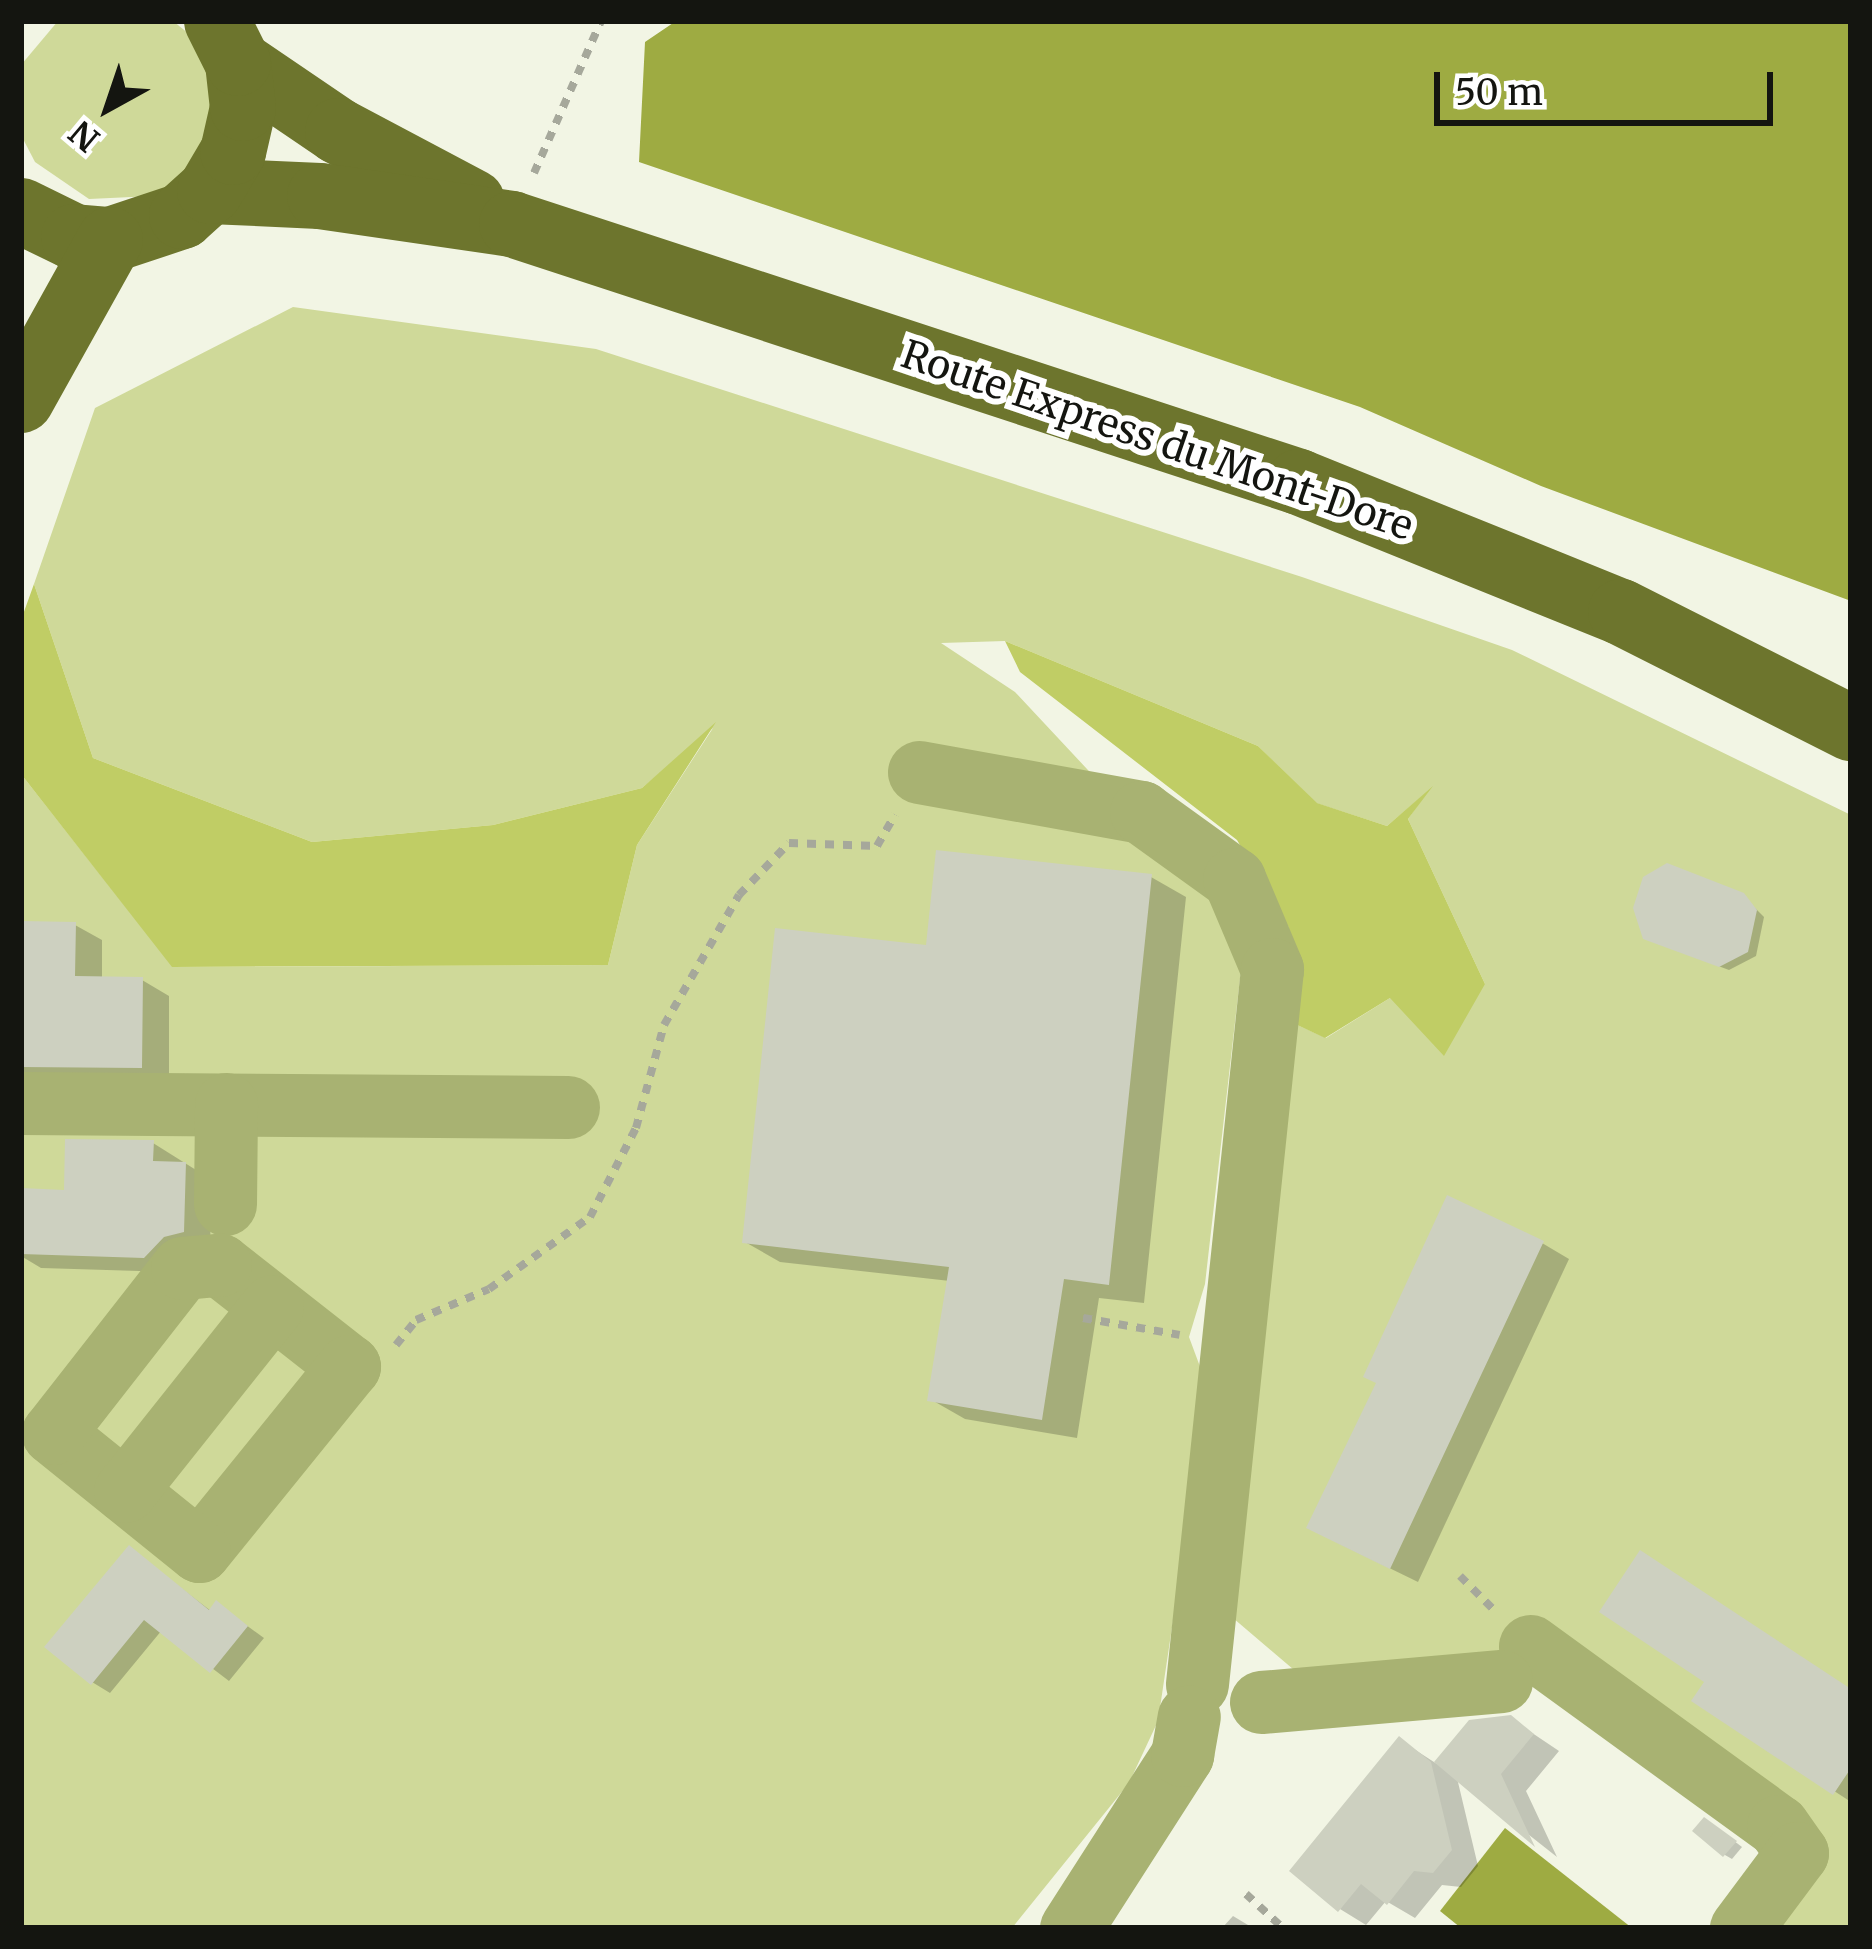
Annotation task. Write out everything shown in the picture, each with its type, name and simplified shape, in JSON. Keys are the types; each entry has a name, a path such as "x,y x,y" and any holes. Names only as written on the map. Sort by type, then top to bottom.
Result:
{"main road":[{"name":"Route Express du Mont-Dore","path":"227,42 338,131 512,224"},
{"path":"21,211 74,237 110,240 182,216 210,191 233,152 243,108 227,42"},
{"name":"Route Express du Mont-Dore","path":"210,191 320,196 512,224 1299,482 1621,612 1851,728"},
{"path":"21,400 110,240"}],"street":[{"path":"919,772 1141,812 1234,879 1272,969 1210,1588 1220,1704 1071,1928"},
{"path":"21,1103 568,1107"},
{"path":"225,1204 226,1104"},
{"path":"97,1377 154,1454 199,1550 349,1366 220,1265 182,1268 52,1433 154,1454"},
{"path":"149,1310 297,1430"},
{"path":"154,1454 224,1370 296,1324"},
{"path":"1220,1704 1515,1663 1778,1826 1797,1852 1741,1928"}],"path":[{"path":"512,224 601,21"},
{"path":"386,1357 416,1320 489,1289 590,1217 636,1128 664,1025 739,895 789,843 878,846 919,772"},
{"path":"1246,1894 1283,1928"}],"shaded area":[{"path":"58,21 173,21 189,34 207,61 214,125 181,179 153,196 89,199 35,162 21,135 21,65"},
{"path":"676,21 1851,21 1851,601 1541,486 1360,407 639,162 645,42"},
{"path":"293,307 596,349 1302,577 1512,650 1851,815 1851,1928 1766,1928 1808,1877 1555,1651 1307,1681 1233,1618 1293,1023 1326,1038 1390,998 1485,984 1408,819 1427,792 1387,826 1316,803 1258,746 1005,641 941,643 1015,692 1173,861 1228,893 1241,970 1205,1284 1189,1337 1202,1372 1181,1567 1158,1721 1129,1783 1012,1928 21,1928 21,774 173,967 608,965 637,845 713,728 642,788 493,825 312,842 93,758 34,584 95,408"},
{"path":"34,584 93,758 312,842 493,825 642,788 716,722 637,845 608,965 172,967 21,774 21,620"},
{"path":"1005,641 1258,746 1317,803 1387,826 1433,786 1408,819 1485,984 1444,1056 1390,998 1325,1038 1293,1023 1289,928 1237,840 1020,672"},
{"path":"1505,1828 1632,1928 1461,1928 1440,1911"}],"building":[{"path":"936,850 1152,874 1109,1285 1064,1279 1042,1420 927,1401 949,1267 742,1243 775,928 926,945"},
{"path":"1667,863 1744,893 1757,910 1748,952 1719,967 1643,939 1633,908 1643,877"},
{"path":"21,921 76,922 75,976 143,977 142,1068 21,1067"},
{"path":"65,1139 154,1140 153,1161 186,1162 184,1232 164,1237 144,1258 21,1254 21,1188 64,1190"},
{"path":"1447,1195 1544,1241 1390,1569 1306,1528 1376,1383 1363,1377"},
{"path":"129,1545 209,1610 216,1600 248,1626 210,1673 144,1620 91,1685 44,1647"},
{"path":"1640,1550 1851,1689 1851,1768 1833,1795 1691,1701 1704,1682 1599,1612"},
{"path":"1511,1715 1534,1734 1501,1774 1535,1847 1434,1762 1469,1720"},
{"path":"1399,1736 1431,1762 1452,1850 1433,1873 1414,1871 1387,1905 1361,1884 1338,1912 1289,1871"},
{"path":"1704,1817 1737,1841 1723,1857 1692,1831"}]}
